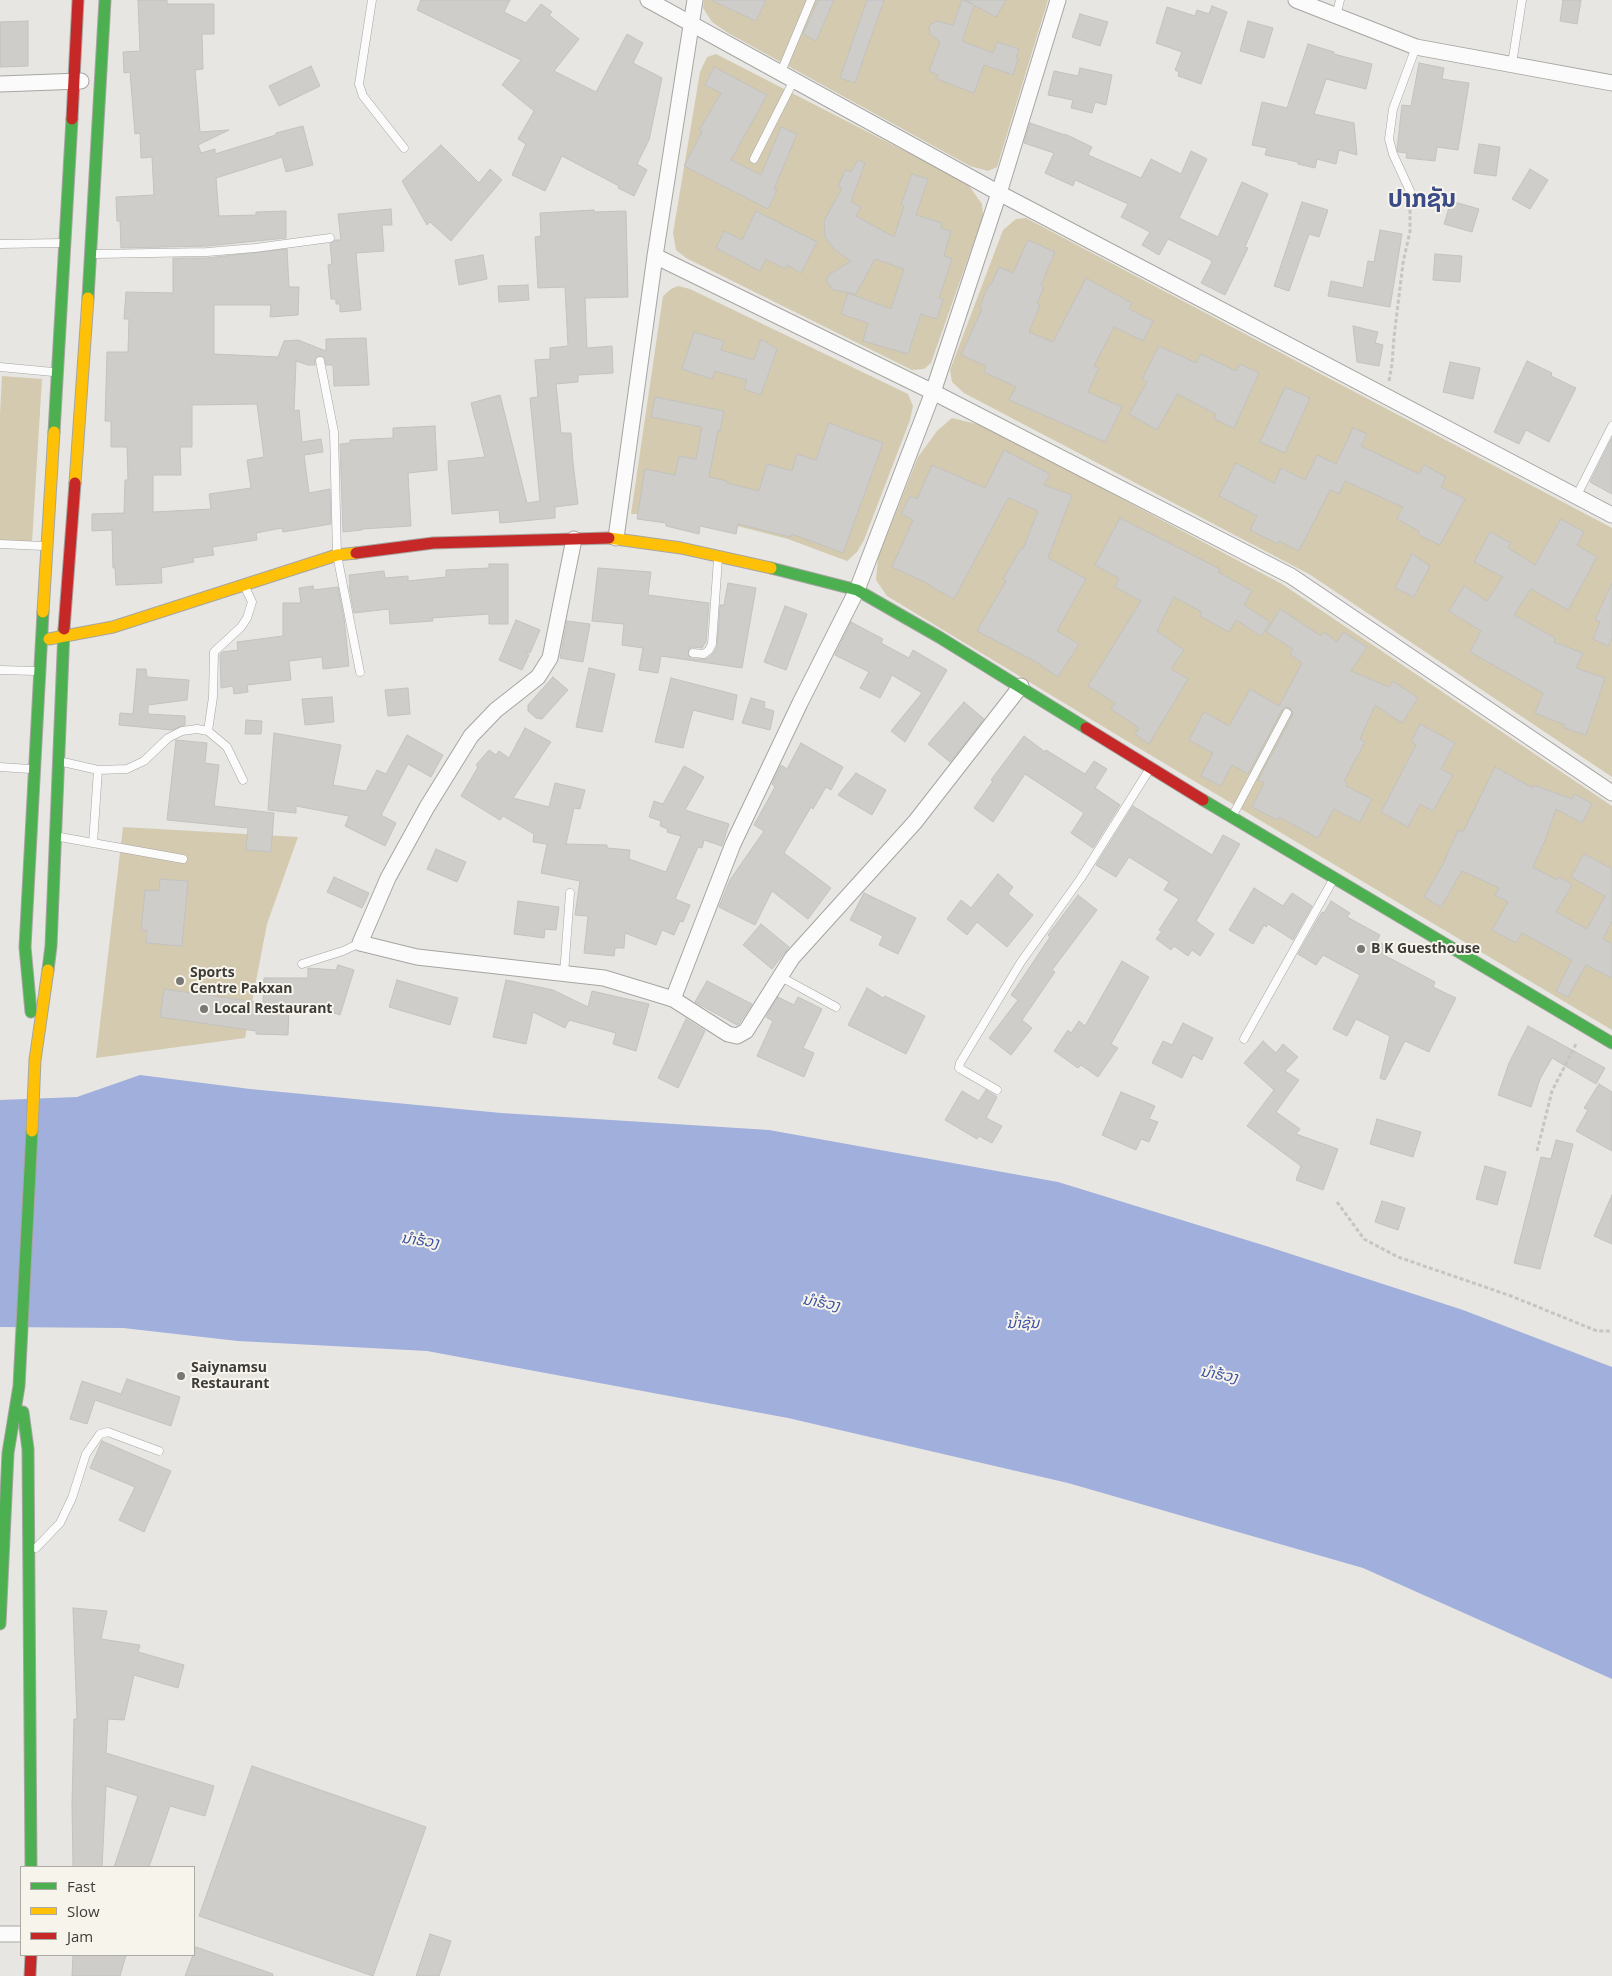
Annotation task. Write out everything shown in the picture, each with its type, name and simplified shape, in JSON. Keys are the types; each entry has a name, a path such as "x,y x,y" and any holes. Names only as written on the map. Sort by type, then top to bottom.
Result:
{"main road":[{"path":"35,1060 25,947 43,834 59,761 70,374 66,243 78,0"},
{"path":"0,1624 0,1578 8,1453 18,1386 35,1060 51,946 43,834 35,769 47,546 70,374 91,254 105,0"},
{"path":"41,641 113,627 337,555 433,543 616,538 681,548 857,590 1021,686 1150,768 1612,1043"},
{"path":"18,1386 28,1450 31,1866"},
{"path":"30,1976 31,1956"}],"street":[{"path":"648,0 999,194 1612,516"},
{"path":"616,538 655,256 695,0"},
{"path":"673,999 733,844 800,703 857,590 933,392 999,194 1058,0"},
{"path":"1296,0 1416,47 1612,83"},
{"path":"0,84 74,82 102,79"},
{"path":"655,256 933,392 1290,576 1612,793"},
{"path":"574,538 550,658 538,676 496,710 471,736 427,807 388,878 360,943 417,957 604,978 673,999 728,1034 737,1036 746,1031 792,958 915,822 1021,686"},
{"path":"0,1934 20,1934"}],"lane":[{"path":"372,0 358,84 362,96 404,148"},
{"path":"754,159 787,76 811,0"},
{"path":"1336,16 1340,0"},
{"path":"1512,64 1522,0"},
{"path":"1410,191 1393,154 1389,139 1393,109 1416,47"},
{"path":"91,254 207,252 330,238"},
{"path":"0,244 66,243"},
{"path":"320,361 334,432 337,555 360,672"},
{"path":"0,367 70,374"},
{"path":"1576,497 1612,426"},
{"path":"0,544 47,546"},
{"path":"693,653 704,654 712,644 718,557"},
{"path":"208,731 213,697 214,652 240,628 247,618 252,602 244,586"},
{"path":"0,670 40,671"},
{"path":"1232,816 1286,713"},
{"path":"59,761 98,770 127,769 144,761 168,738 182,731 197,728 208,731 227,747 243,780"},
{"path":"0,767 35,769"},
{"path":"997,1090 964,1072 959,1068 960,1063 1022,962 1081,878 1150,768"},
{"path":"93,843 98,770"},
{"path":"43,834 183,859"},
{"path":"1244,1039 1334,878"},
{"path":"564,974 570,893"},
{"path":"302,964 343,951 360,943"},
{"path":"781,977 836,1007"},
{"path":"29,1555 60,1522 72,1498 86,1454 100,1434 108,1432 159,1451"}],"path":[{"path":"1386,396 1392,364 1403,263 1410,231 1410,191"},
{"path":"1537,1151 1552,1091 1569,1054 1585,1028"},
{"path":"1337,1202 1364,1239 1398,1257 1511,1296 1597,1331 1612,1331"}],"shaded area":[{"path":"704,0 1048,0 997,167 988,171 970,166 728,33 712,22 703,8"},
{"path":"716,54 967,183 982,204 983,216 931,363 924,369 912,370 686,258 676,250 673,233 700,72 707,57"},
{"path":"1026,218 1612,528 1612,777 1309,574 964,393 952,382 950,370 1003,230 1016,219"},
{"path":"678,286 690,289 908,394 913,406 910,420 864,540 857,552 847,561 788,539 722,522 674,515 631,514 663,296"},
{"path":"2,376 42,379 32,542 0,540 0,414"},
{"path":"952,418 985,426 1282,584 1612,806 1612,1030 887,596 876,580 878,558 918,457 937,431"},
{"name":"Sports Centre Pakxan","path":"123,827 298,837 267,924 245,1038 96,1058"}],"water":[{"name":"ນ້ຳຊັນ","path":"140,1075 250,1089 501,1113 769,1130 1058,1182 1266,1246 1463,1310 1612,1367 1612,1679 1363,1568 1068,1483 788,1418 427,1351 238,1341 123,1328 0,1327 0,1100 77,1097"}],"building":[{"path":"138,0 167,0 167,4 214,4 214,34 202,34 203,69 195,70 200,132 229,130 198,145 201,153 215,149 215,154 276,135 276,133 303,126 313,165 286,172 282,157 216,178 219,216 256,215 256,212 286,211 286,238 207,246 121,248 120,221 117,221 116,197 154,195 152,157 141,158 140,133 135,134 130,72 124,73 123,52 140,51"},
{"path":"421,0 510,0 504,12 526,23 541,4 552,12 549,15 579,39 554,71 596,92 627,34 643,43 633,63 662,78 649,140 637,164 647,170 634,196 562,156 545,191 512,175 526,144 518,139 534,111 502,85 521,60 417,10"},
{"path":"711,0 766,0 756,21"},
{"path":"818,0 834,0 816,41 803,34"},
{"path":"867,0 884,0 855,83 840,78"},
{"path":"962,0 973,4 965,0 1006,0 996,17 974,5 962,41 993,53 997,42 1019,49 1013,75 984,65 974,93 937,79 938,75 929,71 940,42 930,34 929,26 936,21 953,25"},
{"path":"1563,0 1581,0 1577,24 1560,21"},
{"path":"1212,6 1227,12 1201,84 1178,76 1179,72 1175,70 1182,52 1156,43 1167,7 1195,16 1197,10 1209,14"},
{"path":"1080,14 1108,22 1100,46 1072,37"},
{"path":"28,21 28,66 0,67 0,22"},
{"path":"1248,21 1273,28 1264,58 1240,51"},
{"path":"1308,44 1334,52 1334,54 1372,64 1366,89 1326,79 1314,114 1354,123 1357,155 1339,150 1336,164 1317,159 1315,168 1298,164 1298,162 1265,155 1267,148 1252,145 1262,102 1287,108"},
{"path":"1419,63 1444,68 1442,79 1469,83 1458,150 1437,147 1435,161 1406,158 1407,153 1398,152 1397,149 1402,105 1411,106"},
{"path":"311,66 320,86 279,106 269,86"},
{"path":"714,67 767,95 731,160 761,175 781,127 797,134 774,189 777,190 768,209 684,166 702,132 699,130 721,93 705,85"},
{"path":"1080,68 1112,75 1106,105 1095,102 1092,113 1071,108 1073,100 1048,95 1054,71 1078,76"},
{"path":"1030,123 1065,134 1092,147 1088,155 1141,178 1151,159 1181,174 1191,151 1207,159 1179,218 1218,237 1242,182 1268,194 1245,247 1248,248 1225,295 1201,283 1212,262 1209,259 1168,239 1159,255 1142,245 1150,232 1121,217 1128,204 1075,180 1073,186 1045,173 1054,153 1024,143"},
{"path":"1479,144 1500,147 1496,176 1474,173"},
{"path":"441,145 479,183 490,169 502,180 451,241 430,222 427,225 402,181"},
{"path":"858,160 865,163 851,202 861,207 856,216 894,237 904,206 901,205 912,174 928,179 916,215 942,223 941,228 951,231 944,256 952,259 939,298 943,299 937,319 921,314 908,354 863,341 868,323 841,314 848,293 891,309 904,269 875,259 856,294 833,290 827,282 830,274 851,261 835,250 825,237 824,221 842,188 838,187 845,170 851,172"},
{"path":"1530,169 1548,180 1530,209 1512,199"},
{"path":"1451,201 1479,209 1472,232 1444,224"},
{"path":"1302,202 1328,210 1319,237 1309,234 1289,291 1274,286"},
{"path":"391,209 392,225 382,225 384,251 356,253 361,310 340,312 340,304 336,304 336,299 331,299 328,265 332,264 330,244 335,240 341,240 338,214"},
{"path":"594,210 594,212 626,211 628,297 585,298 587,348 612,346 613,373 578,375 578,382 556,384 561,433 571,433 578,504 555,507 555,518 500,523 499,510 452,514 448,461 485,457 471,403 500,395 527,503 540,501 530,398 538,397 535,360 550,359 550,348 568,346 565,287 538,288 535,237 541,236 540,213"},
{"path":"756,211 817,242 801,273 787,265 785,269 766,259 760,271 716,248 724,231 742,240"},
{"path":"1380,230 1402,234 1390,307 1328,296 1331,281 1363,288 1368,261 1374,262"},
{"path":"1028,240 1055,252 1041,285 1044,287 1037,304 1040,305 1029,332 1053,342 1086,278 1132,303 1129,309 1153,321 1143,341 1114,327 1094,366 1099,368 1088,392 1122,407 1105,442 1009,400 1016,387 984,372 986,366 961,355 982,309 979,308 989,284 991,285 999,267 1013,273"},
{"path":"287,249 289,287 299,287 298,315 270,317 271,305 214,305 214,354 278,357 284,341 298,340 326,351 326,339 366,338 369,385 334,386 333,365 326,365 325,358 321,356 315,359 315,365 296,361 294,411 299,410 302,442 321,439 323,452 304,455 309,493 330,489 331,524 283,532 282,528 256,533 257,540 212,547 214,555 193,558 194,562 161,568 162,583 116,585 115,568 113,568 112,530 92,531 92,514 124,513 125,480 128,480 127,447 111,447 111,421 105,421 107,352 128,352 129,319 124,319 126,292 173,293 173,258 207,258","holes":["257,404 264,457 247,460 251,488 209,494 211,509 153,512 153,475 181,475 180,447 192,447 192,405"]},
{"path":"1435,254 1462,256 1460,282 1433,280"},
{"path":"483,255 487,279 459,285 455,260"},
{"path":"528,285 529,300 499,302 498,286"},
{"path":"1353,326 1378,332 1375,343 1383,345 1379,366 1357,362"},
{"path":"694,332 724,341 721,350 754,360 761,339 777,349 761,395 744,389 747,380 715,371 712,379 682,369"},
{"path":"1159,346 1196,363 1201,354 1236,371 1240,364 1259,373 1234,428 1214,419 1216,414 1177,394 1157,430 1129,414 1147,382 1142,379"},
{"path":"1527,361 1552,373 1551,376 1576,388 1549,442 1526,430 1519,444 1494,432"},
{"path":"1450,362 1480,368 1473,399 1443,392"},
{"path":"1285,387 1310,398 1285,453 1260,442"},
{"path":"655,397 724,411 720,431 718,430 709,477 759,491 767,464 792,471 797,454 816,460 829,423 883,443 843,553 792,534 791,537 738,524 736,534 700,526 699,534 666,526 666,523 637,519 645,469 675,475 679,456 696,459 702,427 651,417"},
{"path":"435,426 437,470 408,473 411,526 343,532 340,444 350,443 350,440 393,438 393,428"},
{"path":"1353,428 1367,434 1361,446 1419,474 1424,465 1446,477 1441,487 1465,499 1440,545 1421,536 1418,533 1419,531 1397,519 1403,507 1345,481 1339,494 1330,490 1299,551 1279,541 1278,544 1250,530 1257,516 1219,496 1236,463 1274,483 1281,468 1305,480 1317,455 1336,464"},
{"path":"1612,438 1612,494 1590,482"},
{"path":"1004,450 1050,474 1044,485 1072,495 1048,558 1086,579 1057,631 1079,644 1058,677 1042,665 977,631 1006,581 1003,579 1021,548 1023,549 1038,511 1009,498 1007,500 954,599 931,585 892,567 913,520 901,514 910,496 917,499 932,465 985,488"},
{"path":"1120,518 1220,569 1218,572 1252,591 1244,605 1270,622 1261,636 1236,620 1229,632 1200,616 1202,612 1174,597 1157,631 1184,650 1171,669 1188,679 1149,744 1135,734 1139,728 1111,709 1115,703 1088,686 1141,601 1115,587 1119,578 1095,565"},
{"path":"1561,519 1584,532 1577,545 1597,557 1568,610 1531,589 1514,615 1555,638 1554,642 1583,653 1576,668 1605,678 1586,735 1564,728 1565,725 1535,713 1543,693 1470,652 1481,631 1449,611 1464,586 1487,601 1503,577 1474,562 1490,532 1511,543 1508,548 1535,565"},
{"path":"1412,554 1430,566 1414,597 1395,588"},
{"path":"489,564 508,564 508,624 489,624 489,614 432,618 433,621 390,624 389,609 354,613 349,575 384,571 385,578 408,576 408,581 446,577 446,570 489,568"},
{"path":"598,568 651,572 648,595 709,603 706,642 702,648 693,647 689,649 688,655 692,659 707,659 717,647 720,605 724,605 728,583 756,588 742,668 661,656 658,673 639,670 643,648 622,645 624,624 592,621"},
{"path":"1612,583 1612,639 1608,646 1593,639 1600,622 1595,620"},
{"path":"313,586 314,590 338,587 344,618 349,666 323,669 322,657 289,661 291,680 247,685 248,692 234,694 233,686 221,688 220,655 222,652 238,650 237,642 283,636 283,603 301,603 299,588"},
{"path":"785,606 807,614 786,670 764,662"},
{"path":"1280,609 1321,636 1324,632 1337,642 1343,632 1367,647 1351,671 1389,687 1393,681 1418,698 1402,723 1375,705 1360,739 1365,742 1344,781 1348,783 1346,786 1372,799 1360,822 1334,809 1318,838 1279,817 1277,820 1252,807 1264,783 1258,780 1292,716 1293,712 1290,708 1286,707 1282,710 1248,774 1232,765 1221,786 1201,776 1213,753 1189,740 1204,712 1229,726 1250,689 1279,706 1302,663 1290,654 1293,649 1266,632"},
{"path":"516,620 540,630 530,653 525,652 529,655 522,670 499,660"},
{"path":"567,621 590,624 583,662 560,658"},
{"path":"851,622 883,639 881,643 909,658 913,650 947,670 905,742 891,731 922,693 892,675 880,698 860,688 869,672 835,655"},
{"path":"589,668 615,674 602,732 576,727"},
{"path":"137,669 146,669 147,677 189,680 187,700 148,705 148,714 185,716 185,725 172,730 119,725 120,713 133,714"},
{"path":"553,677 568,690 542,719 536,718 528,711 528,705"},
{"path":"671,678 737,695 733,720 693,710 683,748 655,742"},
{"path":"408,688 410,714 388,716 385,690"},
{"path":"332,697 334,722 305,725 302,699"},
{"path":"751,698 765,702 764,708 774,711 770,730 742,723"},
{"path":"964,702 984,719 950,762 928,744"},
{"path":"246,720 262,721 261,734 245,734"},
{"path":"1420,724 1455,743 1441,769 1453,775 1433,811 1420,804 1408,827 1381,812 1416,745 1411,742"},
{"path":"525,728 551,742 513,798 549,807 555,783 585,790 580,809 574,808 566,844 607,845 607,848 630,850 629,859 666,872 681,836 667,832 668,829 660,826 661,821 649,817 654,801 663,804 684,766 704,777 685,810 729,824 722,846 704,840 702,848 698,847 675,899 690,905 683,922 680,921 674,935 662,930 656,945 625,933 624,948 615,948 614,956 584,953 588,916 575,915 580,881 541,873 547,844 533,842 534,834 503,816 500,820 461,796 478,767 476,765 489,750 496,755 499,751 509,758"},
{"path":"274,733 341,745 333,785 366,791 377,770 386,774 407,735 443,755 431,777 408,764 381,815 396,823 385,846 345,826 349,816 296,806 296,813 268,810"},
{"path":"1024,736 1045,752 1046,750 1085,774 1094,761 1107,769 1095,788 1120,805 1093,848 1071,833 1084,813 1025,774 993,822 974,808 993,781 991,780"},
{"path":"176,740 207,743 205,763 219,765 214,806 274,813 271,852 246,850 248,828 167,820"},
{"path":"801,743 843,767 831,790 826,787 813,809 811,807 784,853 831,888 808,919 772,891 755,925 719,907 730,880 764,831 754,825 775,787 772,784 781,765 787,769"},
{"path":"1495,767 1533,788 1534,785 1572,799 1575,794 1592,804 1582,823 1556,809 1533,867 1557,880 1559,877 1572,885 1556,912 1587,929 1605,896 1571,877 1584,854 1612,869 1612,921 1603,939 1612,944 1612,978 1586,965 1568,997 1556,991 1572,960 1522,933 1516,943 1492,930 1508,902 1495,895 1499,888 1462,871 1441,907 1424,897 1443,864 1458,830 1463,832"},
{"path":"856,773 886,790 872,815 838,795"},
{"path":"1133,806 1212,855 1223,835 1240,844 1196,921 1214,934 1200,956 1192,950 1188,956 1174,946 1171,950 1156,939 1162,931 1159,930 1179,899 1164,890 1169,882 1129,857 1116,877 1096,865"},
{"path":"436,849 466,862 457,882 427,869"},
{"path":"998,874 1013,887 1008,894 1033,915 1007,947 977,922 967,935 947,919 961,900 971,908"},
{"path":"334,877 369,893 362,908 327,892"},
{"path":"160,879 188,881 182,946 146,943 147,930 141,930 145,890 159,891"},
{"path":"1254,888 1283,906 1292,893 1312,906 1293,940 1268,924 1266,927 1264,925 1253,944 1229,930"},
{"path":"864,893 916,918 898,954 879,945 883,936 850,920"},
{"path":"1078,895 1097,910 1052,970 1055,972 1022,1020 1032,1028 1011,1055 989,1038 1018,1000 1011,995 1050,937 1048,935"},
{"path":"518,901 559,907 556,930 545,929 544,938 514,934"},
{"path":"1331,901 1350,913 1347,917 1380,935 1377,941 1386,946 1382,954 1435,982 1433,987 1456,998 1429,1052 1405,1041 1385,1080 1380,1078 1390,1036 1356,1019 1347,1036 1333,1029 1360,975 1323,955 1316,965 1298,954 1322,912 1324,913"},
{"path":"761,924 789,947 772,969 743,945"},
{"path":"1122,961 1149,977 1111,1044 1118,1048 1098,1077 1081,1065 1078,1068 1054,1051 1068,1030 1071,1033 1079,1021 1085,1026"},
{"path":"338,965 354,970 340,1015 316,1007 289,1006 288,1035 256,1034 256,1031 160,1017 164,989 263,1003 264,978 308,978 308,968 336,970"},
{"path":"397,980 458,998 450,1025 389,1007"},
{"path":"506,980 553,990 588,1007 592,991 649,1004 636,1051 613,1044 616,1033 569,1020 565,1028 533,1012 526,1044 493,1037"},
{"path":"707,981 752,1004 739,1024 737,1025 695,1002"},
{"path":"867,988 883,998 885,996 925,1016 906,1054 848,1025"},
{"path":"778,997 794,1005 798,997 822,1009 803,1048 814,1053 804,1077 757,1056 773,1021 766,1017"},
{"path":"686,1019 705,1031 678,1088 658,1078"},
{"path":"1183,1023 1213,1038 1202,1060 1193,1055 1182,1078 1152,1063 1163,1041 1172,1045"},
{"path":"1528,1026 1605,1068 1596,1084 1552,1058 1540,1079 1531,1107 1498,1095 1509,1063"},
{"path":"1263,1041 1276,1053 1283,1044 1298,1057 1285,1071 1299,1080 1276,1112 1300,1129 1296,1134 1338,1149 1323,1190 1296,1180 1301,1166 1247,1126 1274,1090 1244,1063"},
{"path":"1599,1084 1612,1092 1612,1151 1576,1131 1588,1110 1584,1108"},
{"path":"986,1090 997,1097 986,1118 1002,1126 992,1143 979,1136 977,1139 945,1120 962,1091 979,1101"},
{"path":"1121,1092 1155,1106 1149,1119 1158,1122 1149,1142 1141,1139 1136,1150 1102,1135"},
{"path":"1377,1119 1421,1132 1413,1157 1370,1144"},
{"path":"1556,1140 1573,1144 1540,1269 1514,1263 1541,1157 1551,1159"},
{"path":"1485,1166 1506,1172 1497,1205 1476,1199"},
{"path":"1612,1195 1612,1244 1594,1236"},
{"path":"1382,1201 1405,1208 1398,1230 1375,1222"},
{"path":"127,1379 180,1397 171,1426 95,1400 87,1424 70,1419 82,1381 121,1394"},
{"path":"102,1441 171,1471 144,1532 119,1520 135,1487 90,1468"},
{"path":"73,1608 107,1611 101,1639 140,1645 138,1652 184,1665 178,1688 134,1675 124,1720 108,1719 106,1753 214,1786 205,1816 170,1806 149,1866 114,1866 138,1796 106,1786 102,1866 73,1866 74,1719 77,1719"},
{"path":"252,1766 426,1827 373,1976 199,1916"},
{"path":"430,1934 451,1941 439,1976 416,1976"},
{"path":"196,1947 273,1974 273,1976 185,1976 193,1956 195,1956"},
{"path":"73,1956 126,1956 120,1976 72,1976"}],"traffic: fast":[{"path":"88,298 105,0"},
{"path":"54,432 72,119"},
{"path":"771,568 857,590 939,637 1086,728"},
{"path":"31,1012 25,947 43,612"},
{"path":"48,970 51,946 64,629"},
{"path":"1203,800 1612,1043"},
{"path":"0,1624 8,1453 19,1386 32,1131"},
{"path":"23,1412 28,1449 31,1866"}],"traffic: slow":[{"path":"75,483 88,298"},
{"path":"43,612 54,432"},
{"path":"609,538 681,548 771,568"},
{"path":"49,639 113,627 337,555 356,553"},
{"path":"32,1131 35,1060 48,970"}],"traffic: jam":[{"path":"72,119 78,0"},
{"path":"64,629 75,483"},
{"path":"356,553 433,543 609,538"},
{"path":"1086,728 1203,800"},
{"path":"30,1976 31,1956"}],"place":[{"name":"B K Guesthouse","path":"1361,949"},
{"name":"Sports Centre Pakxan","path":"180,981"},
{"name":"Local Restaurant","path":"204,1009"},
{"name":"Saiynamsu Restaurant","path":"181,1376"}],"district":[{"name":"ປາກຊັນ","path":"1422,200"}],"water label":[{"name":"ນຳ້ຮວງ","path":"420,1241"},
{"name":"ນຳ້ຮວງ","path":"821,1303"},
{"name":"ນຳ້ຮວງ","path":"1219,1375"}]}
